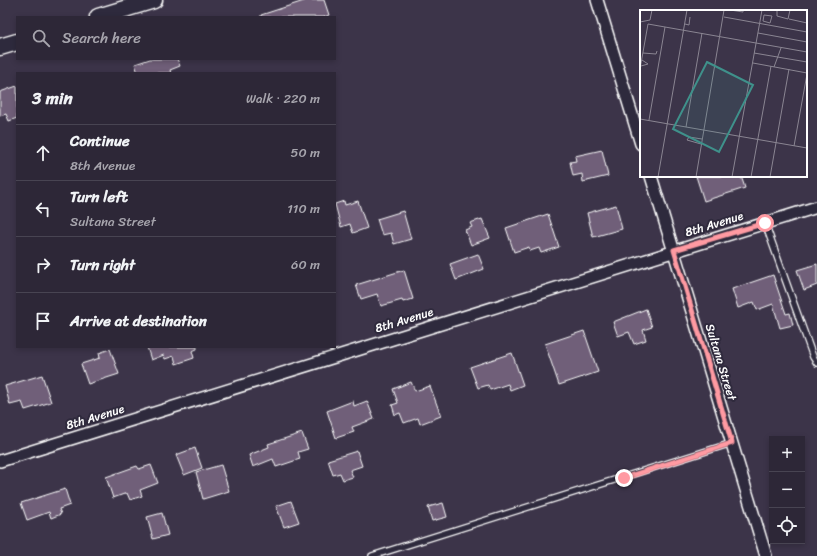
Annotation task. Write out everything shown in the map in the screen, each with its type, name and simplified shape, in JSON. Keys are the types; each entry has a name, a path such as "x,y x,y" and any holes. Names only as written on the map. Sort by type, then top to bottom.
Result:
{"street":[{"path":"101,16 154,0"},
{"path":"597,0 640,141"},
{"path":"0,47 16,42"},
{"name":"Sultana Street","path":"651,177 766,556"},
{"name":"8th Avenue","path":"0,460 674,250 817,207"}],"lane":[{"path":"765,223 813,357 817,363"},
{"path":"372,556 732,443"}],"building":[{"path":"307,0 324,0 329,15 261,16"},
{"path":"147,60 177,60 180,66 170,70 171,72 138,72 135,64"},
{"path":"16,86 16,118 9,121 6,114 0,116 0,92"},
{"path":"602,150 608,176 583,182 582,174 573,176 570,162 576,161 575,156"},
{"path":"696,177 741,177 745,188 704,201"},
{"path":"344,201 345,205 358,201 367,228 353,233 350,224 341,227 336,204"},
{"path":"616,205 622,229 593,237 587,213"},
{"path":"403,211 411,239 394,244 391,233 382,235 377,219"},
{"path":"548,214 559,247 541,253 539,248 530,251 529,247 514,252 506,228"},
{"path":"482,219 490,238 471,245 465,230 472,227 470,223"},
{"path":"478,254 484,269 456,280 450,264"},
{"path":"817,264 817,285 804,290 797,270"},
{"path":"404,270 413,299 403,302 402,300 381,306 377,294 361,299 356,285"},
{"path":"773,275 786,314 790,313 793,325 780,328 773,304 757,310 754,302 738,308 732,289"},
{"path":"646,309 652,327 643,330 646,340 634,344 629,332 618,336 613,322"},
{"path":"584,331 598,372 559,385 545,344"},
{"path":"147,348 197,348 192,351 194,358 176,364 174,356 165,359 164,355 151,360"},
{"path":"110,349 119,374 88,384 81,364 100,358 99,353"},
{"path":"512,353 523,385 510,390 508,384 490,390 488,385 478,388 470,367"},
{"path":"42,375 51,402 25,410 22,402 10,405 5,386"},
{"path":"411,382 415,391 430,386 441,416 420,424 418,418 404,423 400,413 395,415 392,405 398,403 393,389"},
{"path":"353,401 354,406 367,401 374,419 352,427 354,432 336,438 327,411"},
{"path":"302,433 308,449 298,452 300,459 276,467 273,459 253,467 249,455 269,447 268,444"},
{"path":"195,448 202,468 184,475 176,455"},
{"path":"357,451 362,466 350,470 353,477 343,480 340,473 333,475 328,460"},
{"path":"151,465 158,483 140,490 142,496 130,500 127,493 113,498 106,477 137,466 139,469"},
{"path":"221,465 229,491 203,499 196,472"},
{"path":"65,489 70,505 59,509 61,514 51,518 49,512 27,520 21,503"},
{"path":"291,501 299,522 284,527 276,506"},
{"path":"443,503 447,517 432,521 428,507"},
{"path":"162,513 168,535 153,539 147,517"}],"route":[{"path":"624,478 732,443 674,250 765,223"}]}
